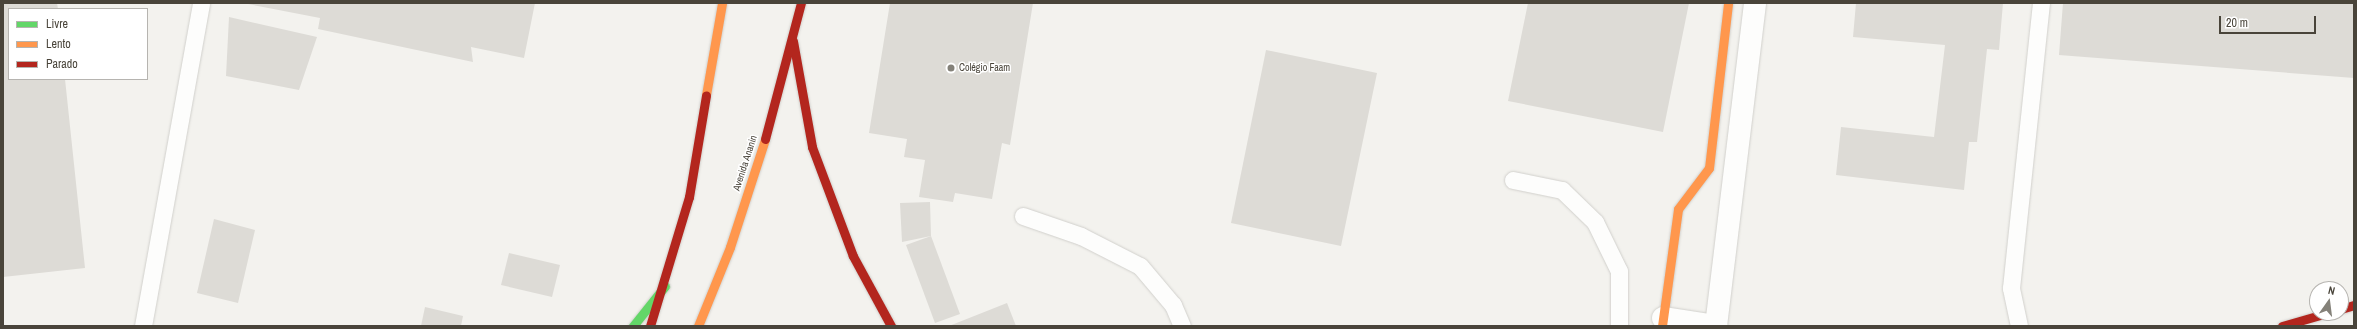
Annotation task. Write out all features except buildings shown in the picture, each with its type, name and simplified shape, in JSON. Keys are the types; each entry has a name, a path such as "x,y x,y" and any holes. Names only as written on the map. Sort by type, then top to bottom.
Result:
{"main road":[{"path":"650,326 665,286 689,197 722,3"},
{"name":"Avenida Ananin","path":"698,326 730,247 793,41 801,3"},
{"path":"1663,322 1678,209 1709,168 1728,3"},
{"path":"793,41 812,146 853,256 891,326"},
{"path":"633,326 665,286"},
{"path":"2282,326 2309,318"}],"street":[{"path":"1663,322 1716,326 1736,171 1755,3"},
{"path":"1709,168 1736,171"}],"lane":[{"path":"143,326 201,3"},
{"path":"2019,326 2011,288 2041,3"},
{"path":"1513,180 1562,190 1595,222 1619,271 1619,326"},
{"path":"1024,216 1081,236 1140,266 1173,305 1182,326"}],"traffic: fast":[{"path":"633,326 665,286"}],"traffic: slow":[{"path":"706,95 722,3"},
{"path":"1662,326 1678,209 1709,168 1728,3"},
{"path":"698,326 730,247 765,139"}],"traffic: jam":[{"path":"765,139 801,3"},
{"path":"793,41 812,147 853,256 891,326"},
{"path":"650,326 689,197 706,95"},
{"path":"2349,307 2354,305"},
{"path":"2282,326 2309,318"}],"place":[{"name":"Colégio Faam","path":"951,68"}]}
